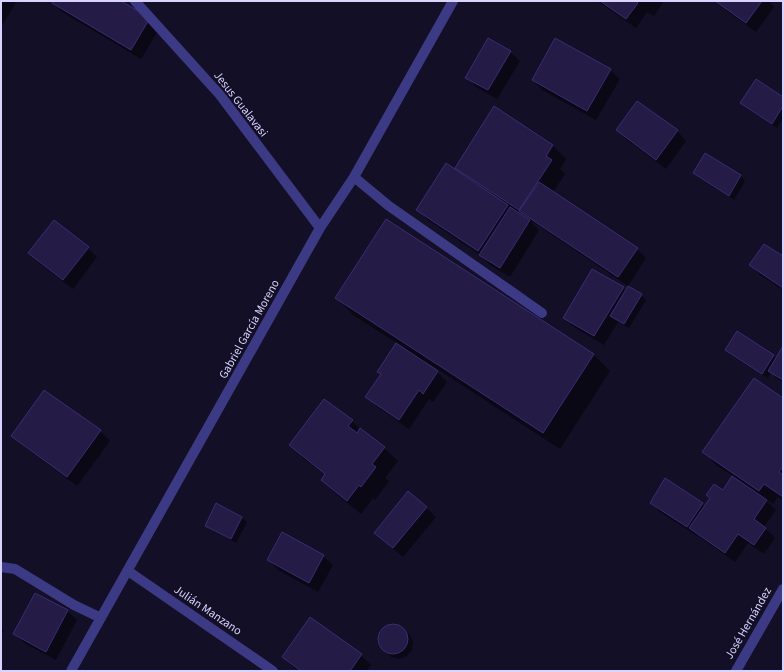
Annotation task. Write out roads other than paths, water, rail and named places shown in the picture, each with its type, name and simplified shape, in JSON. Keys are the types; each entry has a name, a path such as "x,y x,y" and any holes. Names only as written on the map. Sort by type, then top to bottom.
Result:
{"street":[{"name":"Jesus Gualavasi","path":"135,1 220,95 320,228"},
{"name":"Gabriel García Moreno","path":"71,671 320,228 354,177 453,1"},
{"path":"354,177 389,206 542,313"},
{"path":"1,567 14,569 74,605 101,618"},
{"name":"Julián Manzano","path":"128,571 273,671"},
{"name":"José Hernández","path":"736,671 783,589"}]}
